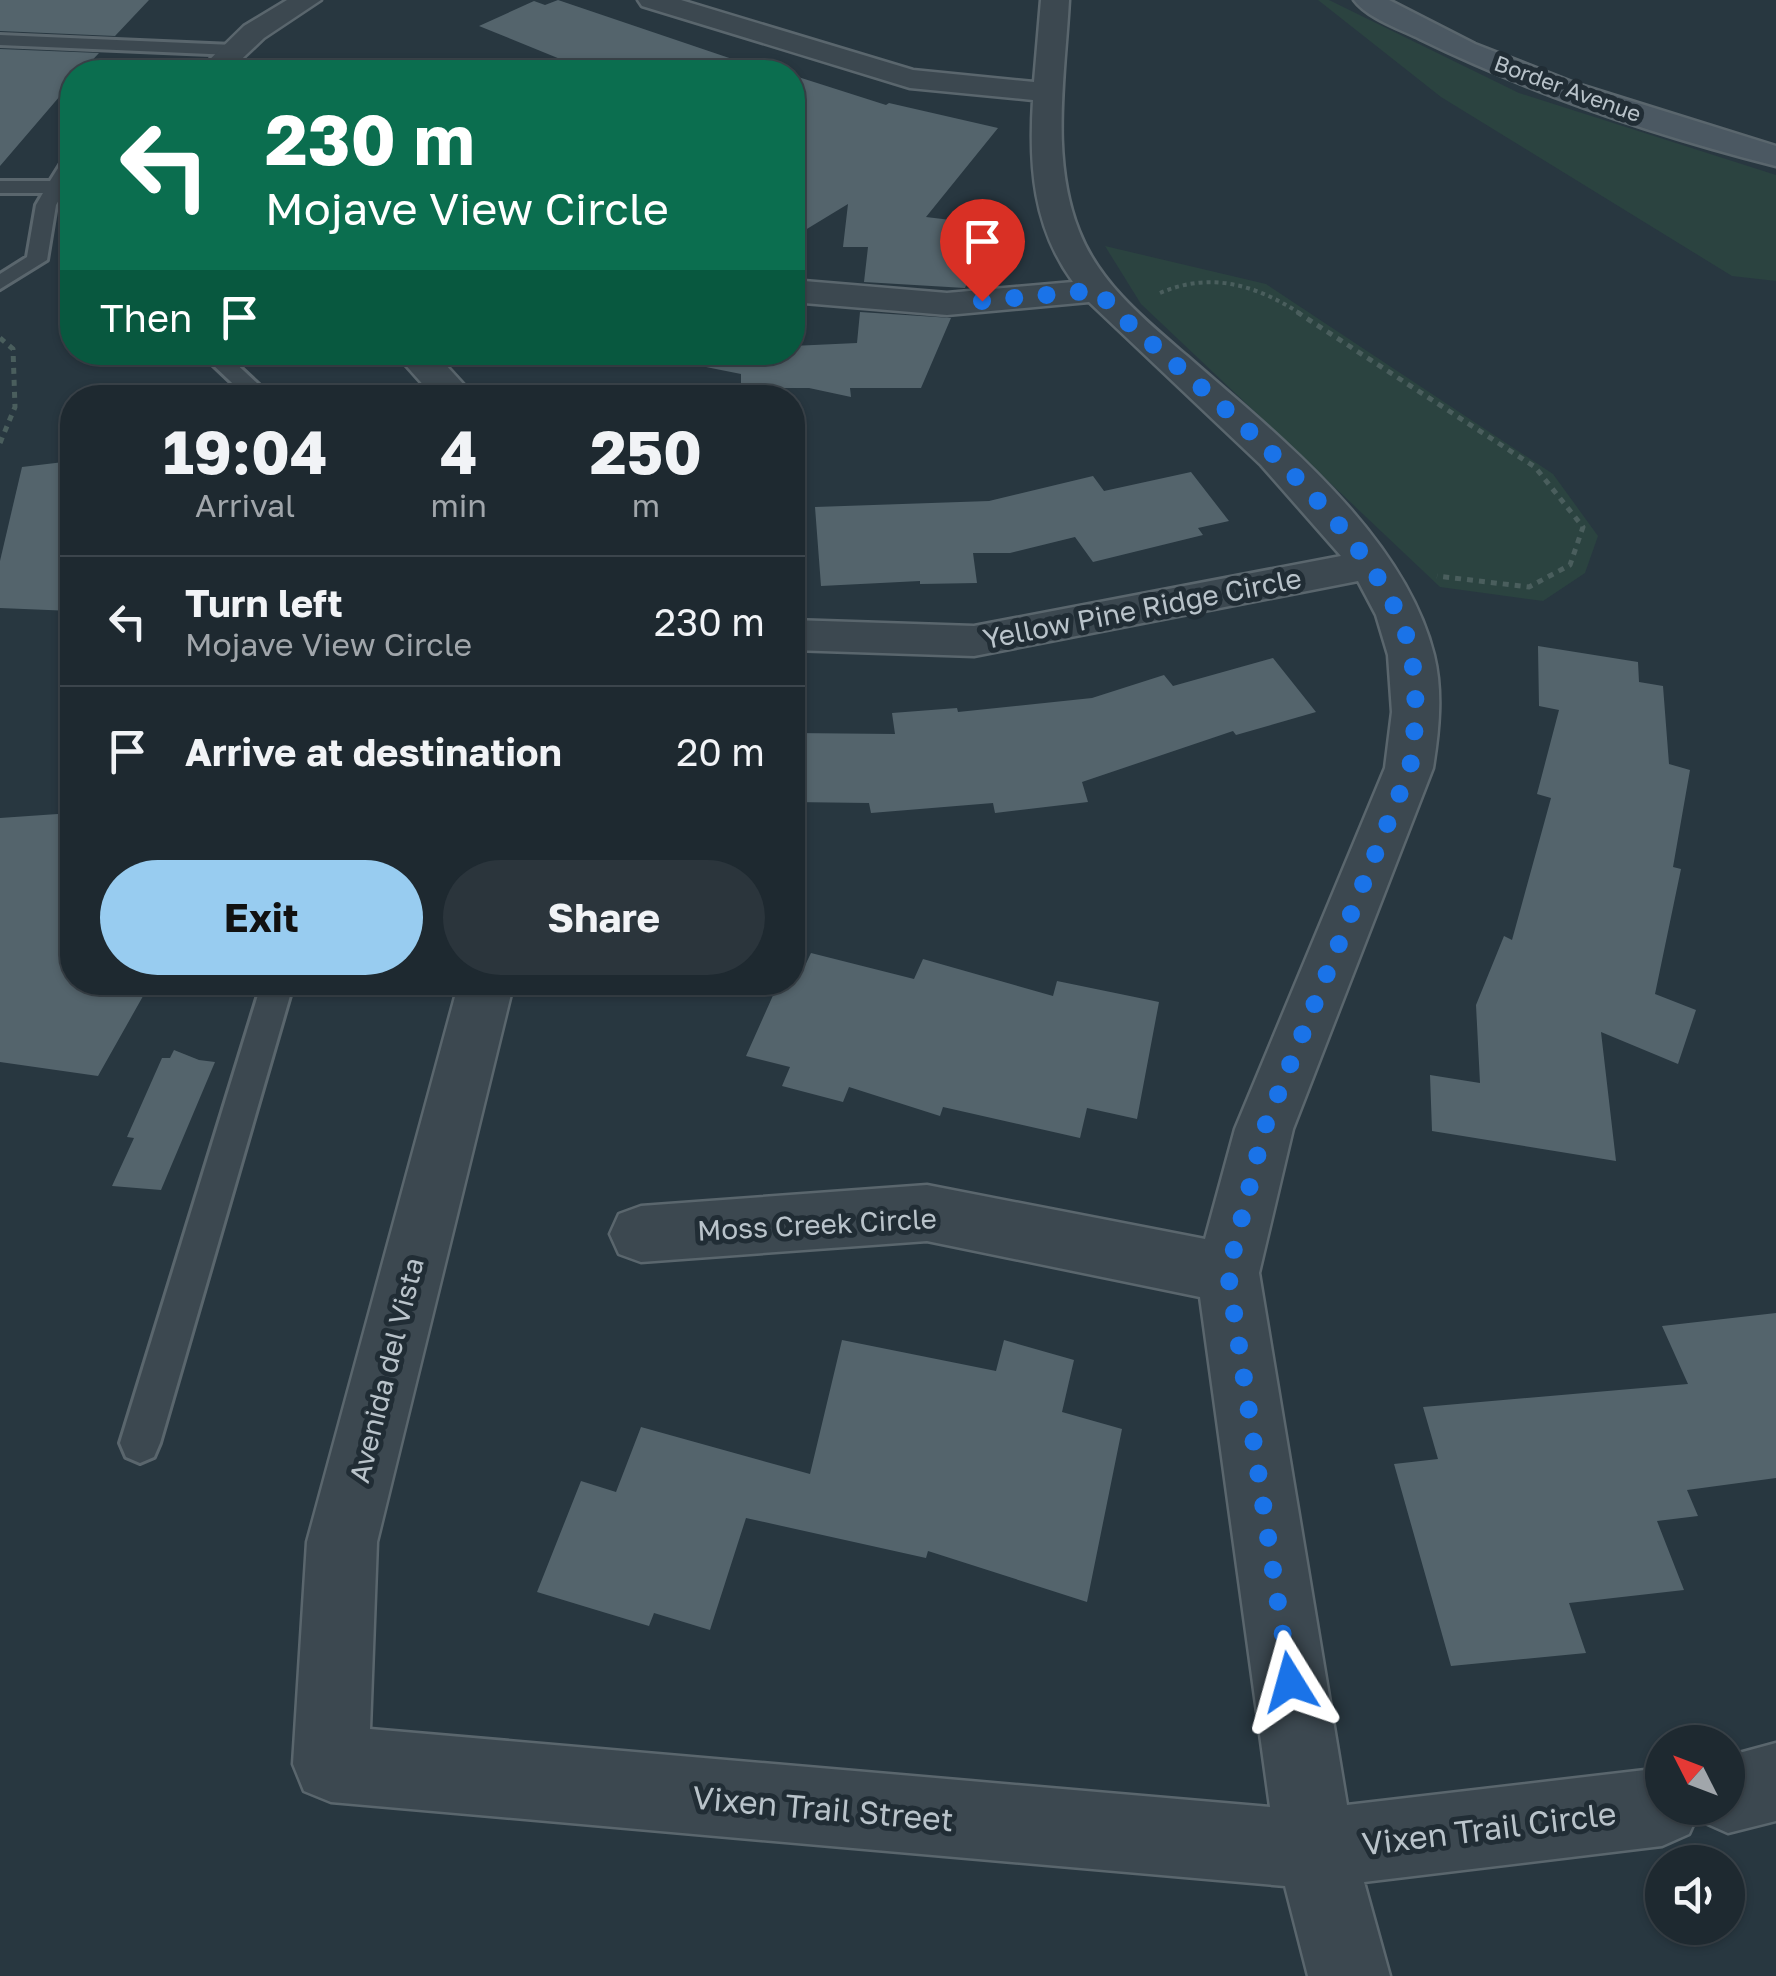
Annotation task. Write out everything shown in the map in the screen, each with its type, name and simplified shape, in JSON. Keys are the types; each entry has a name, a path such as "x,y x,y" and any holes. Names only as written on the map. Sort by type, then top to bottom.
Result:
{"street":[{"path":"223,60 307,0"},
{"path":"652,0 910,79 1050,93"},
{"path":"1055,0 1048,194 1063,238 1122,295"},
{"name":"Border Avenue","path":"1368,0 1435,38 1542,82 1776,156"},
{"path":"805,293 947,304 1122,295"},
{"path":"1122,295 1114,310 1298,480 1370,565 1391,598 1411,652 1418,719 1410,768 1264,1129 1228,1273 1315,1848 1348,1976"},
{"path":"425,365 444,385"},
{"name":"Yellow Pine Ridge Circle","path":"805,635 974,641 1370,565"},
{"name":"Avenida del Vista","path":"332,1764 342,1542 484,995"},
{"name":"Moss Creek Circle","path":"641,1234 927,1213 1228,1273"},
{"name":"Vixen Trail Street","path":"332,1764 1229,1845 1315,1848"},
{"path":"1745,1790 1776,1782"},
{"name":"Vixen Trail Circle","path":"1315,1848 1645,1809"}],"lane":[{"path":"0,40 233,50"},
{"path":"117,58 130,43"},
{"path":"0,187 60,188"},
{"path":"0,283 37,260 46,206 60,192"},
{"path":"224,365 247,385"},
{"path":"140,1443 274,995"}],"path":[{"path":"1122,295 1201,278 1236,283 1274,297 1536,467 1583,527 1570,565 1528,587 1422,575"},
{"path":"0,338 13,349 15,408 0,443"}],"green space":[{"path":"1318,0 1329,0 1519,93 1776,175 1776,281 1732,276 1441,97"},
{"path":"1105,246 1266,284 1553,474 1598,536 1585,573 1543,601 1440,587 1141,304"}],"building":[{"path":"0,0 149,0 115,36 0,31"},
{"path":"558,0 735,60 563,60 479,26 534,1 545,5"},
{"path":"0,49 99,53 92,60 60,60 60,96 0,166"},
{"path":"805,79 886,105 998,128 926,217 992,225 965,288 864,282 868,247 843,247 848,204 805,230"},
{"path":"860,312 951,318 921,388 850,388 851,397 805,385 741,385 741,374 706,367 805,365 805,345 857,343"},
{"path":"60,462 60,610 0,608 0,561 22,467"},
{"path":"1191,472 1229,521 1198,528 1203,535 1093,562 1075,537 1010,553 973,553 977,583 920,581 821,586 815,507 989,501 1093,476 1104,491"},
{"path":"1538,646 1638,662 1639,682 1663,686 1669,764 1690,770 1673,867 1681,869 1655,994 1696,1010 1678,1064 1601,1032 1616,1161 1432,1131 1430,1075 1480,1083 1476,1005 1504,936 1512,940 1551,798 1537,794 1559,710 1539,706"},
{"path":"1273,658 1316,712 1236,735 1233,731 1082,782 1088,802 995,813 993,803 871,813 869,803 805,802 805,733 895,734 892,713 957,708 958,712 1092,698 1164,675 1173,686"},
{"path":"60,814 60,995 144,995 98,1076 0,1062 0,818"},
{"path":"811,953 914,979 923,959 1053,996 1057,981 1159,1002 1137,1119 1087,1108 1080,1138 943,1107 940,1116 849,1087 843,1102 782,1086 790,1067 746,1056 773,995 805,995 805,965"},
{"path":"174,1050 215,1062 161,1190 112,1186 134,1138 127,1137 162,1058 170,1058"},
{"path":"1776,1313 1776,1478 1687,1490 1698,1516 1657,1521 1684,1590 1569,1603 1586,1653 1451,1666 1394,1464 1438,1459 1423,1407 1688,1384 1662,1326"},
{"path":"842,1340 996,1371 1004,1340 1074,1360 1062,1412 1122,1429 1087,1602 928,1551 926,1558 746,1518 710,1630 654,1613 649,1626 537,1592 581,1481 616,1492 641,1427 810,1474"}],"route":[{"path":"982,301 1098,290 1114,310 1298,480 1370,565 1391,598 1411,652 1418,719 1410,768 1264,1129 1228,1273 1290,1682"}]}
